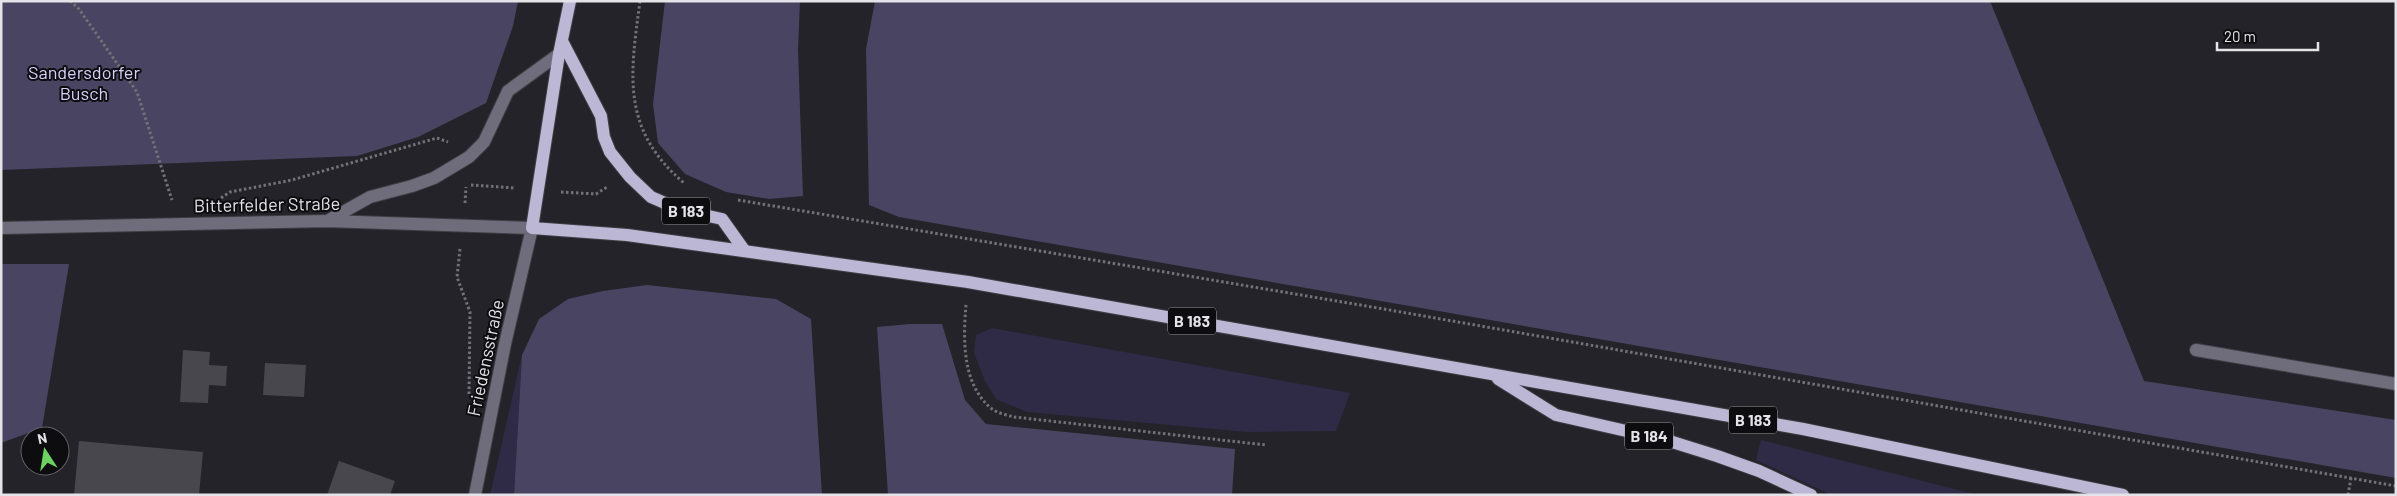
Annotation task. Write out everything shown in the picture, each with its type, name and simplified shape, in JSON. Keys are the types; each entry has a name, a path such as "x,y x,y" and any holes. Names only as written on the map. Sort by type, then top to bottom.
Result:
{"main road":[{"path":"532,228 559,54 570,1"},
{"name":"B 183","path":"562,41 600,116 604,137 610,152 630,178 651,197 682,210 722,219 744,250"},
{"name":"B 183","path":"532,228 627,235 968,282 1491,376 1803,429 2123,495"},
{"name":"B 184","path":"1491,376 1556,416 1666,440 1709,453 1758,471 1810,495"}],"street":[{"path":"327,221 370,198 434,178 469,157 484,142 508,91 559,54"},
{"name":"Bitterfelder Straße","path":"1,228 327,221 532,228"},
{"name":"Friedensstraße","path":"475,495 532,228"},
{"path":"2196,350 2396,384"}],"path":[{"path":"70,1 79,9 137,92 180,224"},
{"path":"640,1 632,81 640,128 652,148 671,172 685,184"},
{"path":"466,184 457,276 470,312 468,395 490,424"},
{"path":"729,198 1368,306 2396,486"},
{"path":"968,282 963,332 968,368 980,395 993,410 1014,417 1266,445"},
{"path":"2348,495 2351,478"}],"shaded area":[{"path":"992,328 1350,393 1336,431 1247,432 1027,412 996,399 985,381 974,353 976,335"},
{"path":"522,355 514,495 490,495"},
{"path":"1761,440 1978,495 1832,495 1756,460"}],"green space":[{"name":"Sandersdorfer Busch","path":"1,1 518,1 513,26 486,103 418,137 357,156 1,170"},
{"path":"665,1 800,1 798,50 803,196 769,199 726,192 685,174 658,143 653,104"},
{"path":"875,1 1990,1 2144,381 2396,420 2396,478 899,217 869,205 866,49"},
{"path":"1,264 69,264 42,426 20,426 20,436 1,443"},
{"path":"647,285 776,299 811,319 822,495 514,495 522,355 539,319 568,299 603,291"},
{"path":"909,324 942,324 965,400 986,424 1235,449 1232,495 888,495 877,327"}],"building":[{"path":"183,350 210,352 209,365 227,366 226,386 209,385 208,403 180,402"},
{"path":"265,363 306,365 304,397 263,395"},
{"path":"79,441 203,452 199,495 74,495"},
{"path":"339,461 395,481 390,495 327,495"}]}
